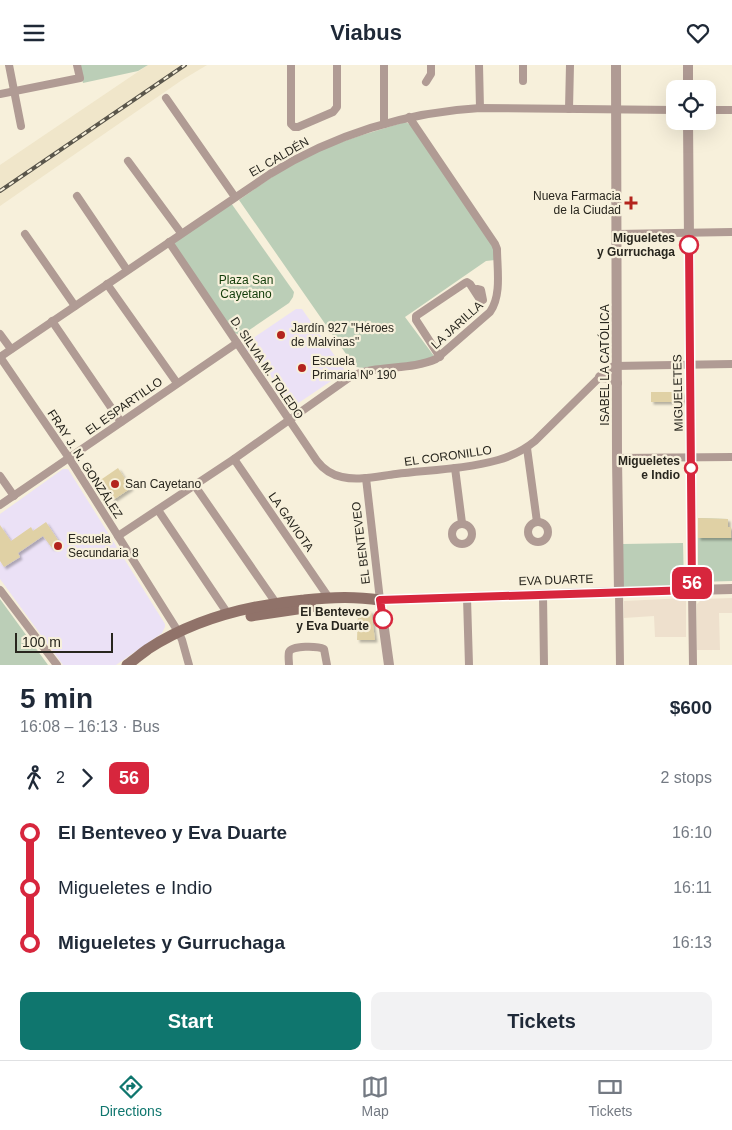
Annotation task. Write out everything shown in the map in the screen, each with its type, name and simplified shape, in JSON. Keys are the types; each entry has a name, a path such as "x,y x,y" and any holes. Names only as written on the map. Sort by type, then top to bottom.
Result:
{"main road":[{"name":"EVA DUARTE","path":"140,665 180,636 205,621 228,614 276,603 330,598 363,597 380,600"},
{"name":"EVA DUARTE","path":"127,665 148,649 218,624 254,615 308,607 361,604 380,600"}],"street":[{"path":"9,65 21,127"},
{"path":"0,94 80,78 78,65"},
{"path":"291,65 292,124 294,127 298,127 333,112 337,107 337,65"},
{"path":"384,65 384,124"},
{"path":"426,82 431,74 432,65"},
{"path":"480,65 480,108"},
{"path":"523,65 523,81"},
{"path":"569,109 570,65"},
{"name":"ISABEL LA CATÓLICA","path":"616,65 617,458 620,665"},
{"path":"688,65 688,80"},
{"path":"166,98 235,197"},
{"name":"EL CALDÉN","path":"0,357 235,197 288,163 335,140 409,117 456,110 480,108 666,110"},
{"path":"716,110 732,110"},
{"name":"LA JARILLA","path":"118,536 290,421 344,381 356,374 368,371 427,363 440,357 490,312 494,306 497,293 497,249 493,240 409,117"},
{"name":"MIGUELETES","path":"688,130 693,665"},
{"path":"128,161 181,233"},
{"path":"77,196 127,270"},
{"path":"617,234 732,232"},
{"path":"25,234 75,306"},
{"name":"D. SILVIA M. TOLEDO","path":"169,242 317,461 334,475 344,478 366,477"},
{"path":"440,357 416,320 416,317 467,282 474,290"},
{"path":"107,283 177,383"},
{"path":"52,321 121,421"},
{"path":"0,334 11,349"},
{"name":"EL ESPARTILLO","path":"0,505 237,343"},
{"name":"FRAY J. N. GONZÁLEZ","path":"0,357 69,458 180,636 190,665"},
{"path":"618,365 732,365"},
{"name":"EL CORONILLO","path":"366,477 455,467 499,460 516,454 535,441 611,367 618,365"},
{"path":"600,377 613,379 617,383"},
{"path":"527,447 537,522"},
{"path":"617,458 732,457"},
{"name":"LA GAVIOTA","path":"234,459 330,598"},
{"path":"455,467 462,523"},
{"path":"0,475 14,496"},
{"name":"EL BENTEVEO","path":"366,477 389,665"},
{"path":"195,486 276,603"},
{"path":"158,510 228,614"},
{"name":"EVA DUARTE","path":"380,600 732,589"},
{"path":"0,590 57,665"},
{"path":"543,595 544,665"},
{"path":"467,598 469,665"},
{"path":"289,665 290,650 294,648 318,647 324,649 327,665"}],"shaded area":[{"path":"148,65 207,65 182,80 0,206 0,165"},
{"name":"Escuela Primaria Nº 190","path":"296,309 302,309 344,369 343,373 291,408 288,408 273,388 275,382 270,375 264,374 253,358 252,352 248,352 245,347 246,343"},
{"name":"Escuela Secundaria 8","path":"63,469 68,469 165,624 162,633 116,665 63,665 0,579 0,514"},
{"path":"686,598 686,637 655,637 654,616 624,618 624,601"},
{"path":"732,598 732,613 719,613 720,650 697,650 697,604 702,599"}],"green space":[{"path":"79,65 148,65 138,71 83,83"},
{"path":"405,122 410,124 492,244 496,256 495,260 486,261 405,317 434,356 420,362 362,368 353,364 239,200 303,158 346,141"},
{"name":"Plaza San Cayetano","path":"231,203 294,292 289,303 242,335 232,331 174,244"},
{"path":"698,518 728,519 728,527 731,527 732,538 732,581 698,582"},
{"path":"683,543 684,585 623,587 623,544"},
{"path":"0,599 48,665 0,665"}],"building":[{"path":"651,392 683,392 683,402 651,402"},
{"name":"San Cayetano","path":"118,468 131,488 113,500 99,481"},
{"path":"698,518 728,519 728,527 731,527 731,538 698,538"},
{"path":"46,522 60,543 52,548 43,536 18,553 20,557 4,567 0,561 0,525 11,541 31,527 33,531"},
{"path":"358,611 371,611 375,640 357,640"}],"railway":[{"path":"0,191 185,65"}],"bus line":[{"name":"56","path":"383,619 380,600 692,590 689,245"}],"place":[{"name":"Nueva Farmacia de la Ciudad","path":"631,203"},
{"name":"Migueletes y Gurruchaga","path":"689,245"},
{"name":"Jardín 927 \"Héroes de Malvinas\"","path":"281,335"},
{"name":"Escuela Primaria Nº 190","path":"302,368"},
{"name":"Migueletes e Indio","path":"691,468"},
{"name":"San Cayetano","path":"115,484"},
{"name":"Escuela Secundaria 8","path":"58,546"},
{"name":"El Benteveo y Eva Duarte","path":"383,619"}]}
